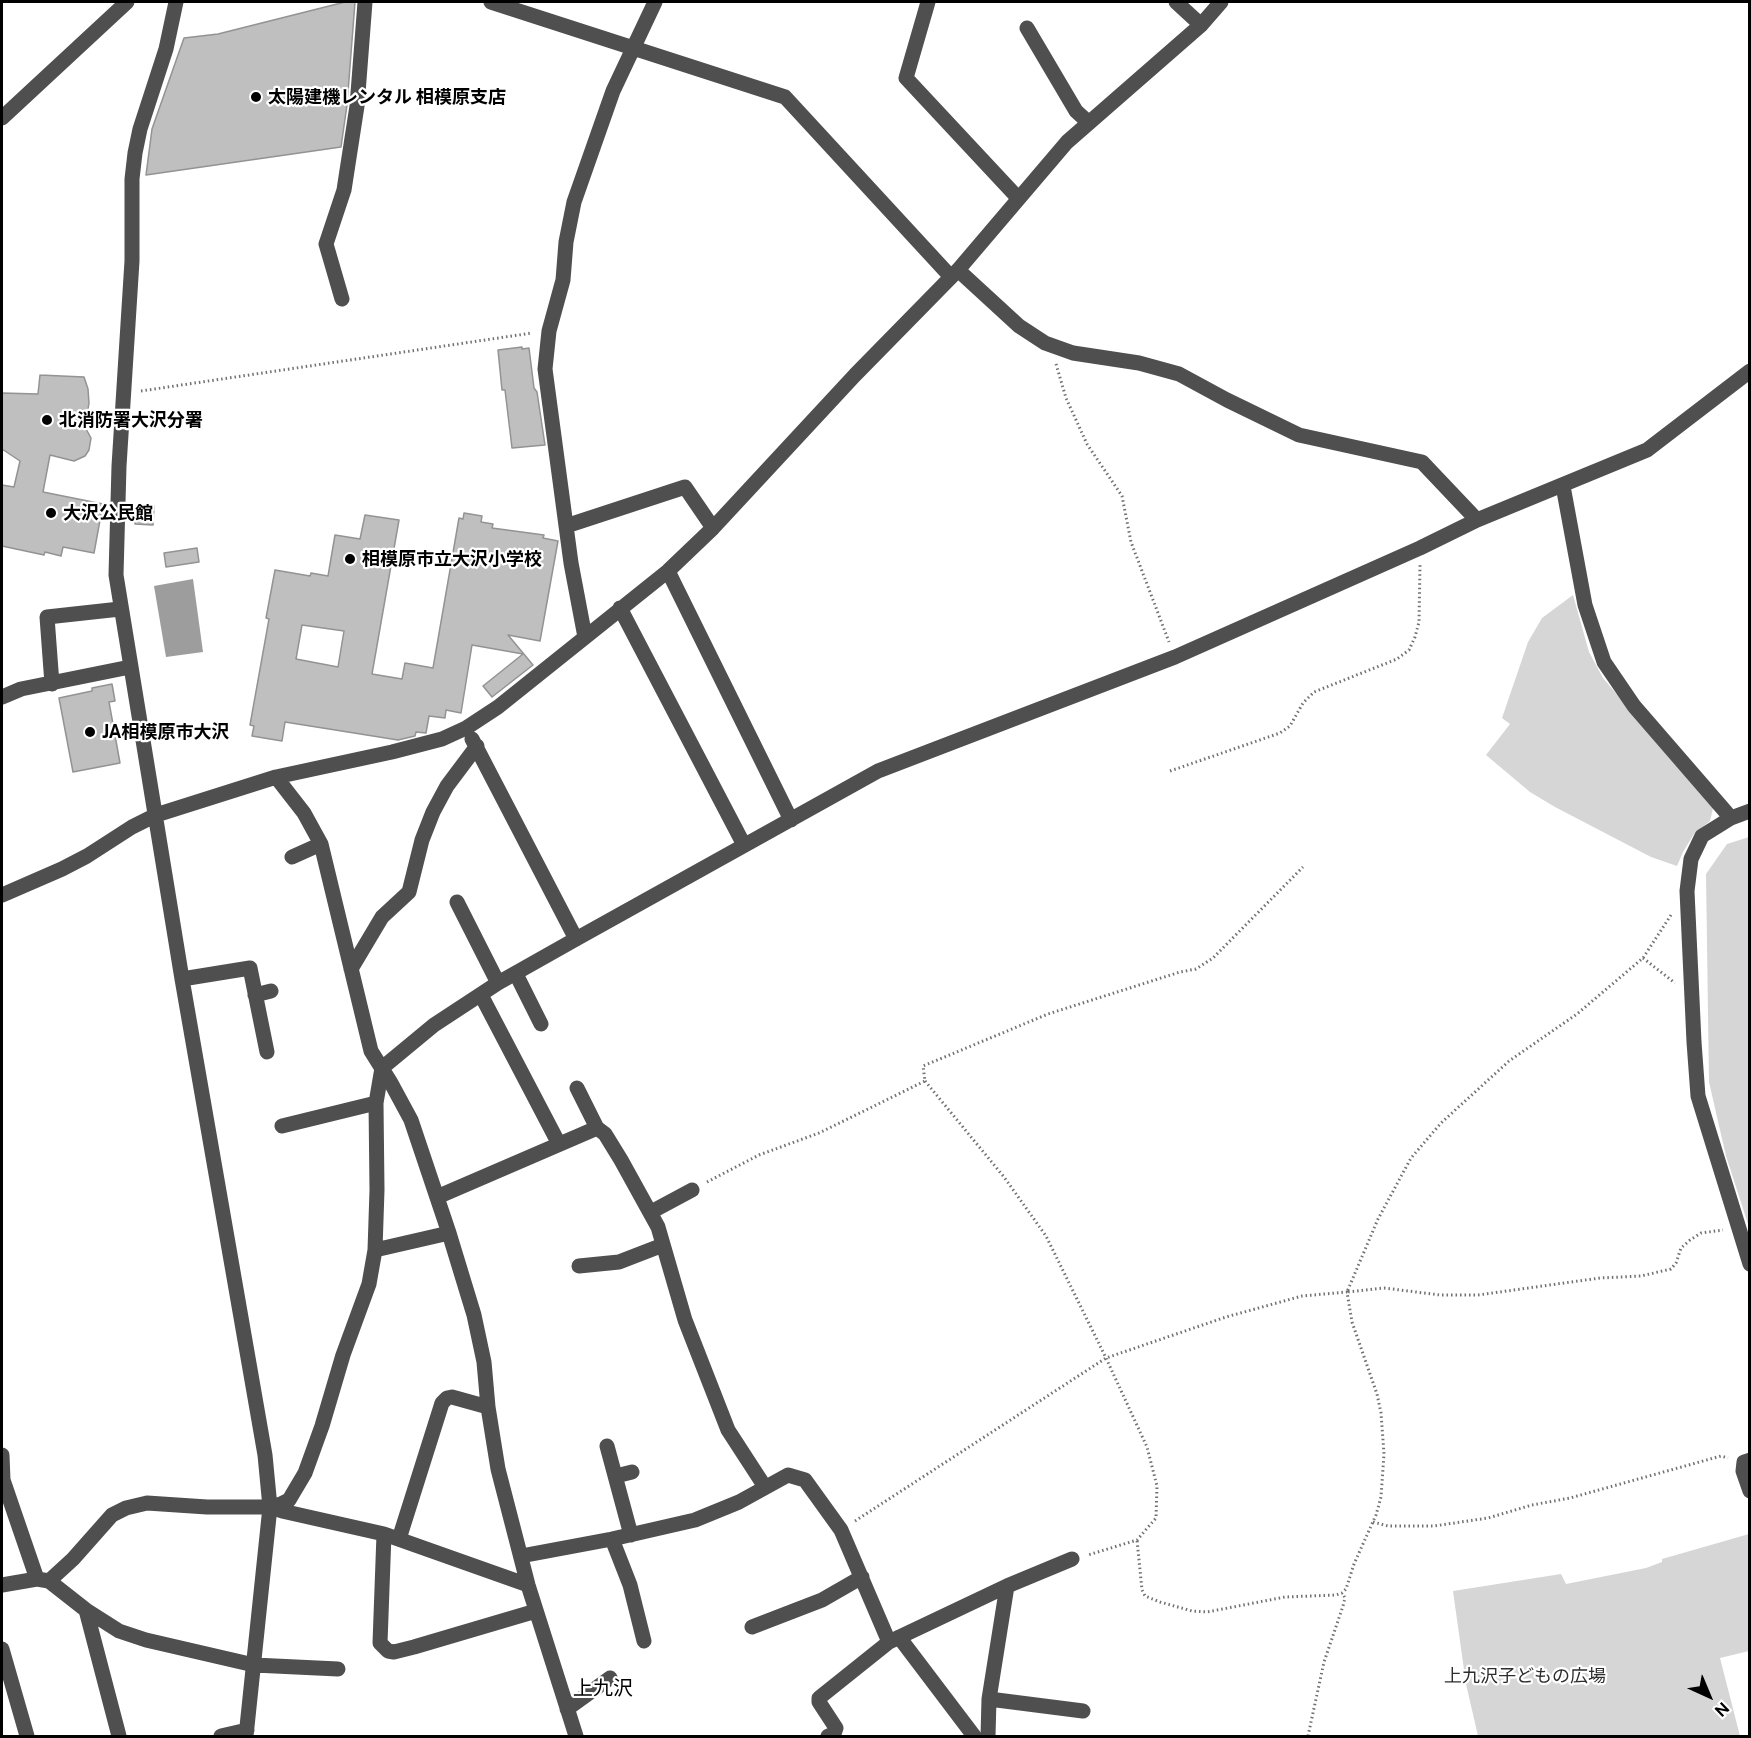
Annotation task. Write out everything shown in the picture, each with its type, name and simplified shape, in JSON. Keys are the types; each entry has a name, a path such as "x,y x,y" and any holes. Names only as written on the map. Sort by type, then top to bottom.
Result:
{"street":[{"path":"2,118 126,2"},
{"path":"176,2 166,49 140,129 132,179 132,261 119,466 116,574 182,979 265,1455 270,1507 247,1733 221,1737"},
{"path":"342,299 326,244 344,190 357,106 365,2"},
{"path":"491,2 785,97 954,273 1019,326 1050,345 1073,353 1139,363 1179,374 1299,435 1422,462 1477,520"},
{"path":"585,637 567,526 546,369 549,331 563,280 566,242 574,202 613,91 655,2"},
{"path":"927,2 906,78 1018,198"},
{"path":"1176,2 1201,25"},
{"path":"2,895 62,869 156,815 276,777 442,739 466,729 522,688 668,571 713,528 855,375 954,273 1067,142 1201,25 1221,2"},
{"path":"1027,28 1076,111 1088,123"},
{"path":"2,1585 43,1580 73,1559 112,1515 126,1508 147,1503 207,1507 270,1507 289,1500 305,1473 343,1355 369,1284 375,1250 376,1102 382,1068 434,1025 498,983 878,771 1175,657 1420,548 1477,520 1647,450 1749,371"},
{"path":"1563,486 1585,604 1604,662 1634,706 1731,818"},
{"path":"567,526 685,487 713,528"},
{"path":"668,571 791,820"},
{"path":"620,608 744,845"},
{"path":"52,684 47,617 120,609"},
{"path":"2,697 21,689 130,667"},
{"path":"466,729 477,746 576,939"},
{"path":"351,969 382,917 409,892 422,840 433,812 447,786 477,746"},
{"path":"276,777 304,813 321,844 371,1051 411,1120 449,1233 474,1315 484,1362 488,1407 498,1469 528,1585 576,1737"},
{"path":"1749,811 1731,818 1702,836 1691,859 1687,891 1698,1096 1749,1264"},
{"path":"292,857 321,844"},
{"path":"457,902 465,933 498,983"},
{"path":"182,979 250,968 267,1052"},
{"path":"516,974 541,1024"},
{"path":"255,995 272,991"},
{"path":"481,994 559,1144"},
{"path":"577,1088 597,1128 605,1134 616,1151 651,1212 658,1227 685,1320 728,1430 765,1487"},
{"path":"282,1126 376,1102"},
{"path":"437,1197 597,1128"},
{"path":"651,1212 692,1190"},
{"path":"375,1250 449,1233"},
{"path":"579,1266 619,1262 663,1245"},
{"path":"399,1539 442,1403 452,1397 488,1407"},
{"path":"607,1446 631,1534"},
{"path":"2,1455 3,1480 43,1580 86,1610 119,1630 146,1640 254,1665 338,1669"},
{"path":"1747,1461 1743,1471 1749,1491"},
{"path":"616,1476 632,1472"},
{"path":"521,1556 695,1520 739,1502 788,1474 805,1480 841,1530 894,1639 974,1737"},
{"path":"270,1507 384,1534 528,1585"},
{"path":"384,1534 380,1643 388,1651 394,1652 414,1647 536,1611"},
{"path":"612,1539 630,1585 644,1641"},
{"path":"828,1737 836,1731 835,1725 819,1702 819,1698 894,1639 1007,1586 1072,1559"},
{"path":"752,1627 778,1609 822,1600 862,1577"},
{"path":"988,1737 989,1699 1007,1586"},
{"path":"86,1610 119,1737"},
{"path":"2,1649 27,1737"},
{"path":"567,1709 610,1678"},
{"path":"989,1699 1083,1711"}],"path":[{"path":"124,393 549,331"},
{"path":"1050,345 1066,398 1087,444 1122,496 1131,542 1175,657"},
{"path":"1170,771 1280,733 1290,726 1303,703 1314,692 1397,659 1409,650 1419,622 1420,548"},
{"path":"1072,1559 1137,1540 1156,1518 1157,1486 1147,1447 1046,1236 1004,1177 925,1081 922,1066 1048,1014 1196,969 1213,958 1303,867"},
{"path":"1137,1540 1142,1590 1145,1596 1192,1611 1207,1612 1258,1601 1342,1593 1346,1589 1354,1564 1373,1522 1381,1497 1384,1476 1381,1413 1372,1375 1352,1322 1347,1292 1378,1220 1411,1158 1441,1123 1509,1061 1577,1014 1643,958 1687,891"},
{"path":"1643,958 1692,996"},
{"path":"692,1190 759,1155 819,1133 925,1081"},
{"path":"841,1530 1106,1358 1226,1317 1302,1296 1384,1288 1440,1295 1478,1295 1600,1278 1641,1276 1671,1269 1676,1263 1681,1248 1701,1233 1738,1227"},
{"path":"1373,1522 1407,1526 1461,1523 1570,1498 1720,1456 1747,1461"},
{"path":"1308,1737 1324,1662 1345,1598 1342,1593"}],"green space":[{"path":"1573,595 1589,652 1603,678 1713,808 1710,821 1694,834 1677,866 1651,857 1555,807 1530,792 1486,755 1510,724 1502,718 1528,642 1542,618"},
{"path":"1750,837 1749,1227 1726,1156 1709,1082 1706,874 1727,844"},
{"name":"上九沢子どもの広場","path":"1749,1534 1749,1651 1720,1658 1740,1736 1478,1736 1466,1684 1453,1591 1561,1574 1566,1584 1646,1568 1662,1562 1662,1559"}],"shaded area":[{"path":"193,579 203,652 166,657 154,586"}],"building":[{"name":"太陽建機レンタル 相模原支店","path":"345,2 355,2 347,105 341,147 146,175 152,129 184,38 218,34"},
{"path":"522,347 522,349 529,348 545,445 512,448 498,350"},
{"path":"40,375 84,377 88,389 89,403 85,427 91,438 89,450 85,456 74,461 50,455 43,492 103,504 94,553 63,547 61,556 45,552 44,555 2,546 2,485 14,487 20,461 2,449 2,393 38,394"},
{"path":"135,506 154,506 153,525 135,524"},
{"path":"464,513 482,516 481,522 493,524 492,528 544,535 543,538 558,541 540,641 508,635 533,665 492,697 483,686 523,654 472,645 461,713 446,710 445,718 429,716 426,733 416,732 415,736 398,740 285,722 282,741 252,736 254,726 250,725 269,619 266,618 275,570 310,576 311,573 328,576 335,535 360,539 365,515 399,520 372,674 402,679 405,663 433,668 459,518 463,519","holes":["302,625 344,631 338,667 296,659"]},
{"path":"197,548 199,562 166,567 164,553"},
{"name":"JA相模原市大沢","path":"112,684 115,701 109,702 120,763 73,772 59,698"}],"place":[{"name":"太陽建機レンタル 相模原支店","path":"256,97"},
{"name":"北消防署大沢分署","path":"47,420"},
{"name":"大沢公民館","path":"51,513"},
{"name":"相模原市立大沢小学校","path":"350,559"},
{"name":"JA相模原市大沢","path":"90,732"}],"district":[{"name":"上九沢","path":"603,1689"}]}
